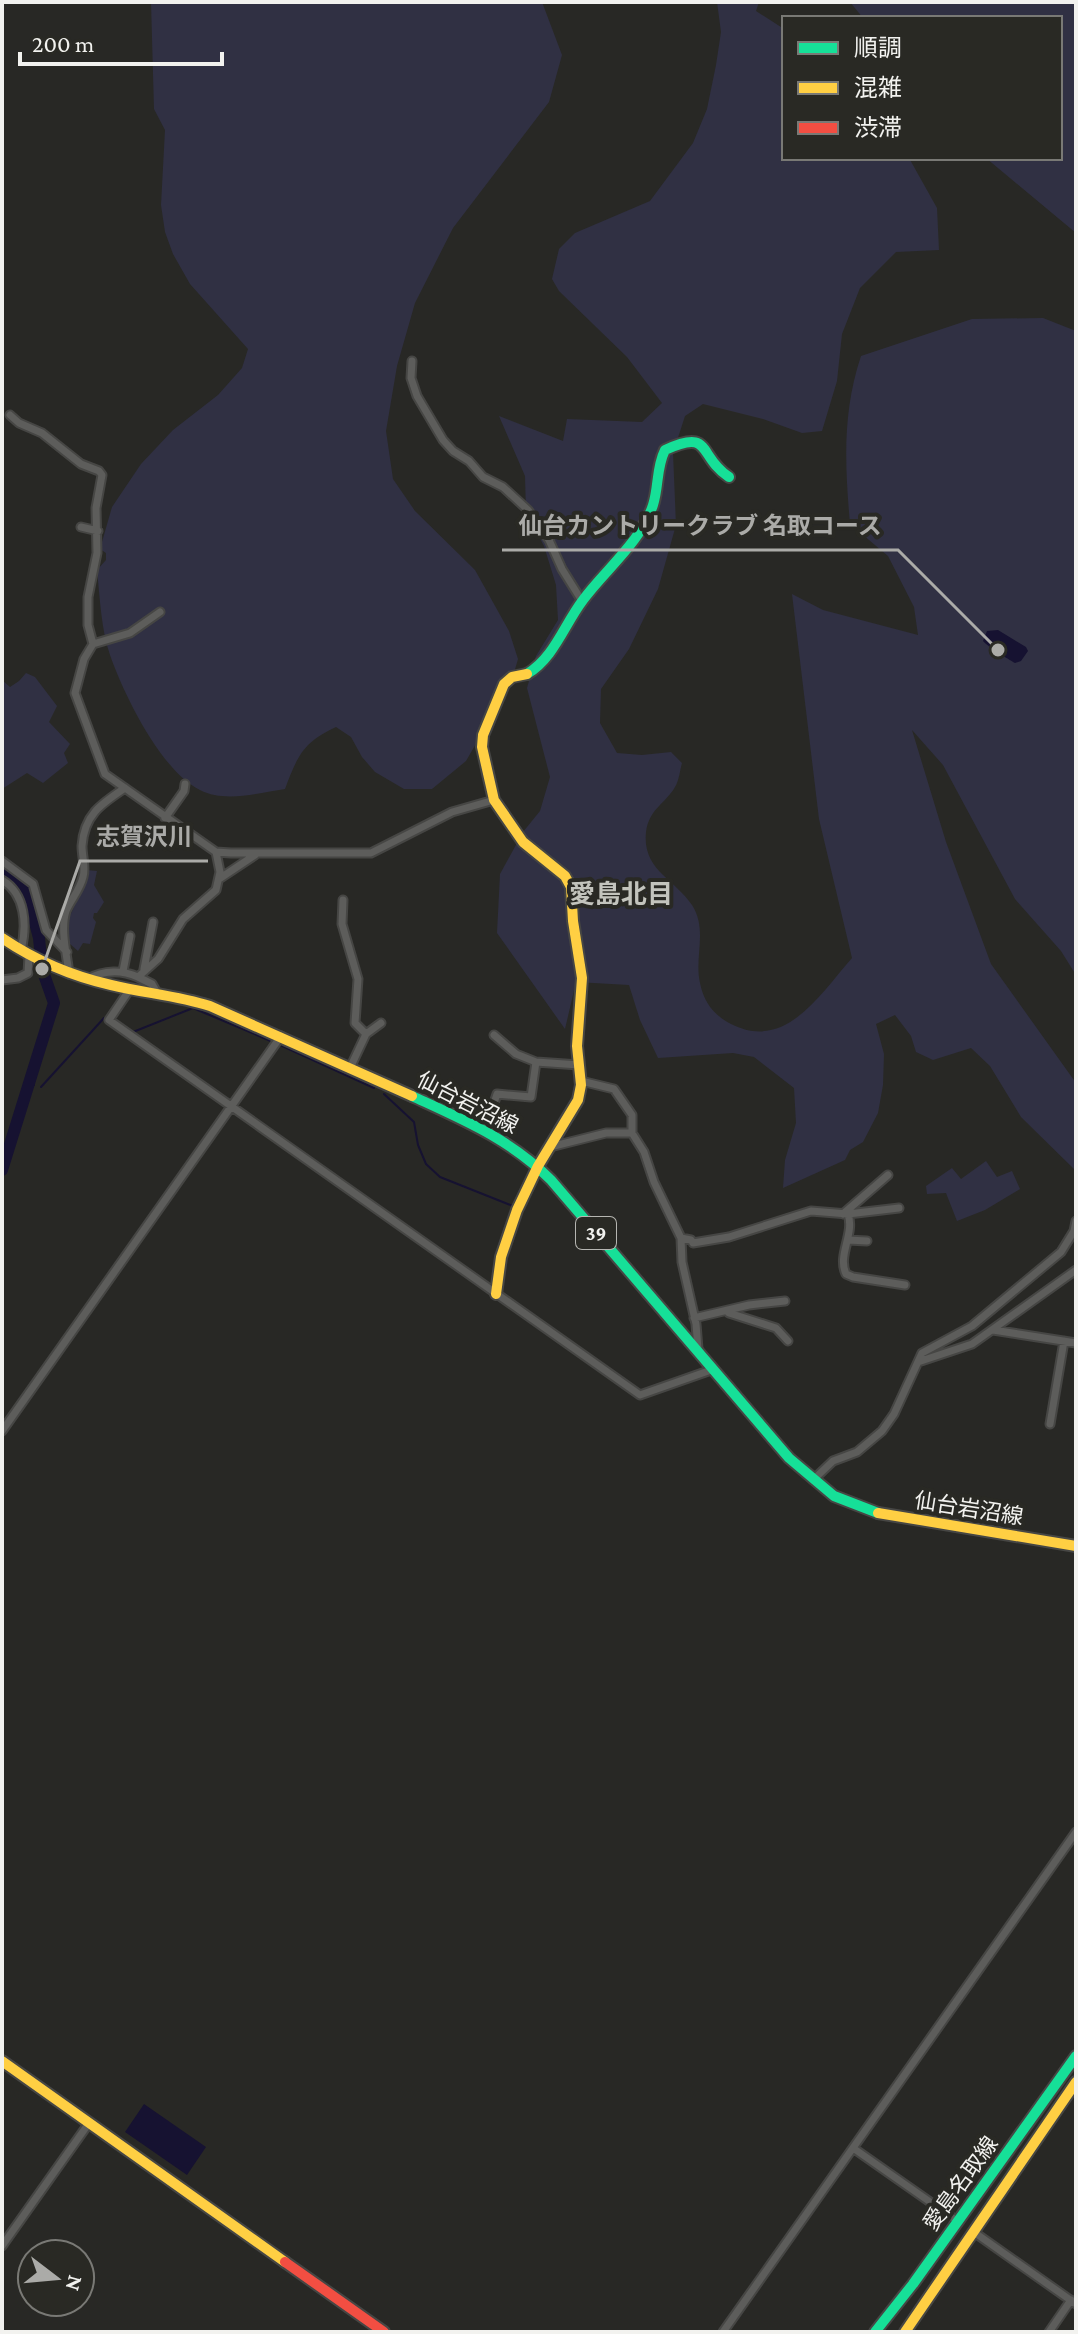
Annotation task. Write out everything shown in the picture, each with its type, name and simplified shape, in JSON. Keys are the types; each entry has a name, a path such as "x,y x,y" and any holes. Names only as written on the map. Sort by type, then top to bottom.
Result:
{"main road":[{"path":"496,1294 501,1257 517,1210 538,1166 578,1100 581,1081 578,1017 582,978 571,887 565,876 523,842 494,800 482,747 483,735 497,697 512,677 529,674 546,659 582,601 606,576 640,528 653,505 658,465 665,450 687,440 695,441 701,444 720,471 729,477"},
{"name":"仙台岩沼線","path":"2,938 28,955 67,973 210,1006 281,1036 511,1145 538,1166 789,1458 813,1480 848,1504 870,1512 1076,1546"},
{"name":"愛島名取線","path":"875,2332 913,2284 1076,2056"},
{"path":"2,2061 384,2332"},
{"name":"愛島名取線","path":"905,2332 1076,2082"}],"street":[{"path":"412,361 411,378 417,396 443,440 483,477 503,487 528,510 549,540 582,601"},
{"path":"10,415 17,422 42,433 81,464 102,474 96,508 97,553 88,597 88,625 93,644"},
{"path":"81,527 98,531"},
{"path":"160,612 130,633 93,644 84,659 75,693 105,774 216,852 371,853 452,812 494,800"},
{"path":"165,818 184,791 185,784"},
{"path":"67,973 64,921 84,875 82,845 87,826 97,806 125,788"},
{"path":"138,977 158,959 183,919 216,890 219,879 216,852"},
{"path":"219,879 257,854"},
{"path":"2,861 32,882 46,930 67,952"},
{"path":"2,880 18,897 26,923 28,955 28,973 2,980"},
{"path":"343,900 342,924 358,979 355,1023 366,1034"},
{"path":"144,969 153,922"},
{"path":"123,971 130,936"},
{"path":"87,979 97,974 123,971 152,984 157,993"},
{"path":"131,989 109,1020 640,1395 714,1369"},
{"path":"350,1068 366,1034 381,1023"},
{"path":"494,1035 516,1054 536,1062 579,1065"},
{"path":"2,1431 281,1036"},
{"path":"485,1131 497,1094 531,1097 536,1062"},
{"path":"581,1081 614,1089 632,1115 632,1133 644,1152 654,1182 681,1238 682,1262 698,1349"},
{"path":"549,1148 606,1133 632,1133"},
{"path":"845,1214 888,1175"},
{"path":"681,1238 693,1243 729,1237 811,1211 845,1214 899,1208"},
{"path":"845,1214 850,1219 842,1264 846,1274 905,1285"},
{"path":"813,1480 833,1461 857,1452 882,1431 894,1414 922,1353 972,1326 1061,1252 1074,1231 1076,1221"},
{"path":"848,1240 867,1241"},
{"path":"918,1362 972,1344 1076,1270"},
{"path":"694,1318 749,1305 785,1301"},
{"path":"726,1312 776,1328 788,1341"},
{"path":"993,1330 1076,1343"},
{"path":"1050,1424 1064,1341"},
{"path":"723,2332 1076,1832"},
{"path":"2,2246 89,2123"},
{"path":"853,2148 953,2218"},
{"path":"978,2235 1074,2302 1049,2332"}],"shaded area":[{"path":"151,2 542,2 562,55 549,102 453,228 415,303 397,366 386,431 393,479 415,511 475,570 509,631 518,659 511,683 466,761 432,789 404,789 375,772 351,737 336,727 316,739 303,752 285,789 231,796 200,790 171,767 158,749 134,710 110,655 97,570 106,560 106,553 100,549 112,507 141,464 173,430 218,395 242,368 248,349 190,284 165,232 161,205 165,130 154,109"},
{"path":"717,2 759,2 756,11 782,28 782,160 910,160 937,208 939,250 896,252 860,288 842,334 837,381 822,431 802,433 763,419 703,404 685,416 673,453 676,525 658,589 629,649 601,689 600,723 617,753 642,755 671,752 682,763 675,787 648,824 646,845 654,865 685,896 697,914 699,973 707,1002 731,1024 751,1031 769,1031 785,1025 814,1002 852,958 819,819 792,594 823,610 918,635 914,607 888,556 850,524 846,439 861,356 972,319 1043,318 1076,331 1076,975 1061,951 1015,899 943,765 912,730 946,842 991,964 1076,1083 1076,1171 1021,1117 990,1066 971,1048 933,1060 916,1052 911,1036 895,1015 876,1024 884,1054 883,1085 878,1113 863,1142 850,1150 845,1160 783,1188 785,1160 796,1123 794,1088 754,1057 733,1053 658,1058 640,1020 629,985 576,982 565,1029 497,933 500,874 523,832 540,811 550,777 527,688 536,656 558,620 556,585 544,546 526,512 525,476 499,416 563,441 567,419 642,422 662,403 627,357 559,291 552,279 559,249 575,233 650,201 693,143 707,109 721,32"},
{"path":"850,2 1076,2 1076,233 988,160 1062,160 1062,16 861,16"},
{"path":"998,630 1026,647 1028,651 1021,661 1015,663 983,641 987,631"},
{"path":"26,673 35,677 57,706 49,722 70,744 64,753 68,763 43,783 27,773 2,789 2,680 10,687"},
{"path":"86,870 97,871 94,885 104,902 94,913 96,922 90,944 83,943 78,951 69,943 67,922 81,892"},
{"path":"986,1161 997,1177 1012,1171 1020,1189 985,1210 957,1221 946,1193 927,1194 926,1186 952,1168 961,1179"},
{"path":"144,2104 206,2147 187,2175 125,2132"}],"waterway":[{"path":"2,869 26,888 39,938 42,969 54,1003 2,1170"},
{"path":"127,1028 133,1032 193,1008 273,1042"},
{"path":"41,1087 104,1018"},
{"path":"280,1045 374,1088"},
{"path":"29,1083 34,1085"},
{"path":"384,1094 414,1122 418,1145 426,1164 440,1177 513,1206"},
{"path":"554,1130 561,1117"}],"traffic: fast":[{"path":"527,674 544,659 583,600 640,531 653,505 665,450 680,444 698,443 729,477"},
{"path":"412,1096 503,1142 551,1180 789,1458 834,1496 878,1513"},
{"path":"875,2332 913,2284 1076,2056"}],"traffic: slow":[{"path":"496,1294 501,1257 517,1210 538,1166 578,1100 581,1085 577,1046 582,978 571,887 565,876 523,842 494,800 482,747 483,735 504,684 512,677 527,674"},
{"path":"2,938 41,961 82,977 210,1006 412,1096"},
{"path":"878,1513 1076,1546"},
{"path":"2,2061 285,2262"},
{"path":"905,2332 1076,2082"}],"traffic: jam":[{"path":"285,2262 384,2332"}],"place":[{"name":"仙台カントリークラブ 名取コース","path":"998,650"},
{"name":"志賀沢川","path":"42,969"}],"district":[{"name":"愛島北目","path":"621,894"}]}
